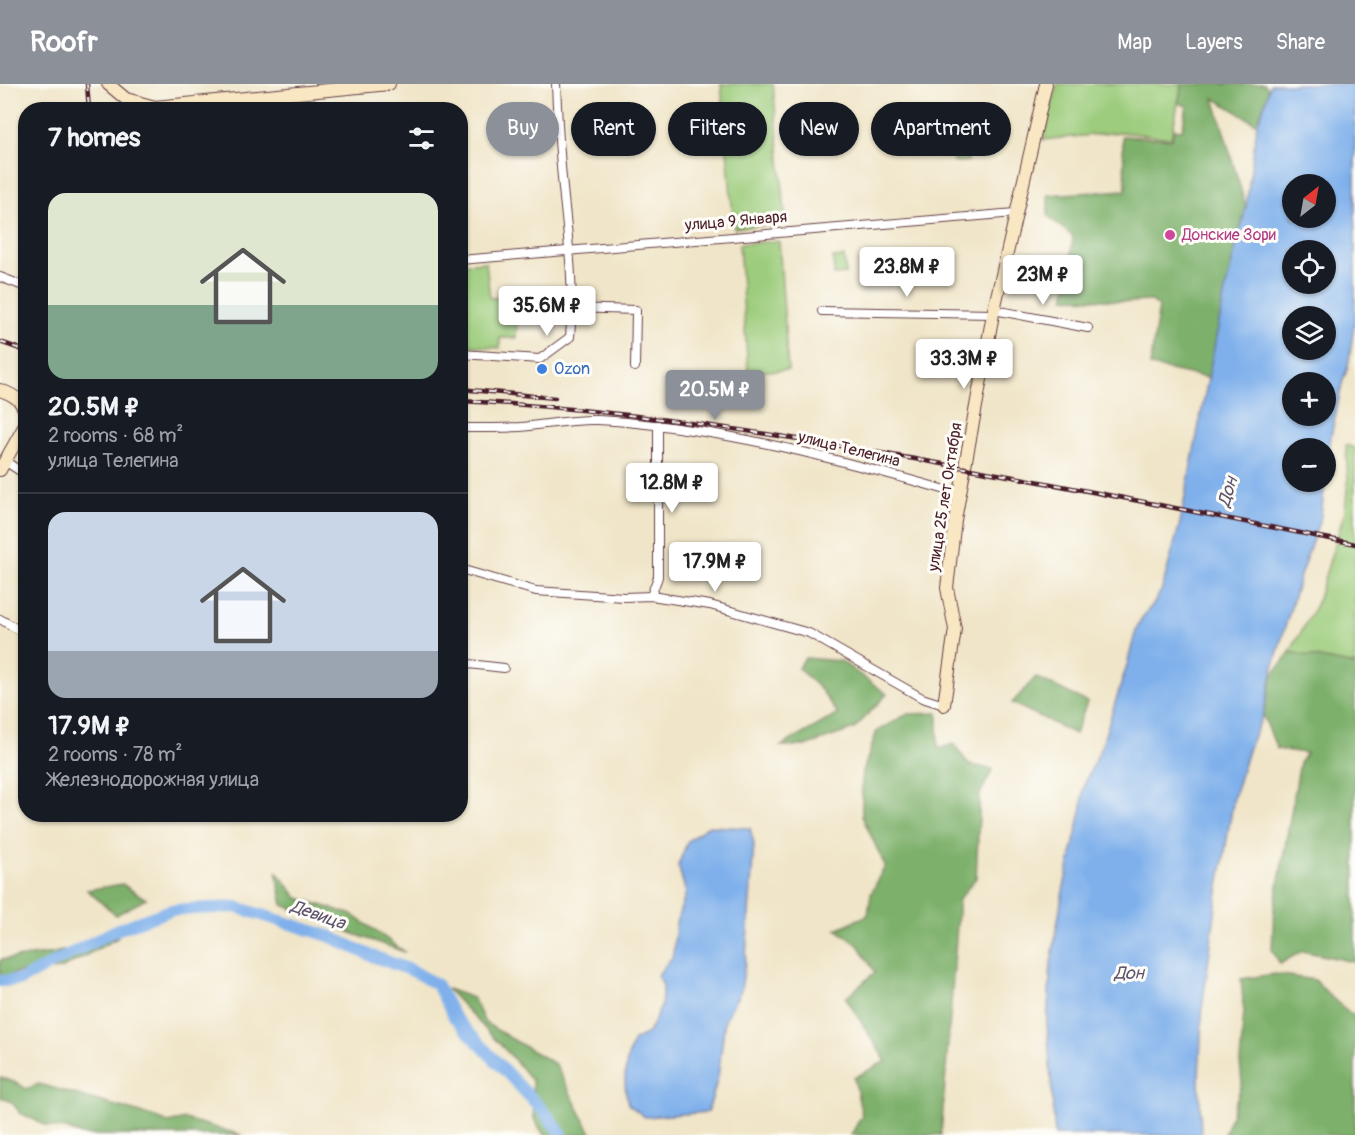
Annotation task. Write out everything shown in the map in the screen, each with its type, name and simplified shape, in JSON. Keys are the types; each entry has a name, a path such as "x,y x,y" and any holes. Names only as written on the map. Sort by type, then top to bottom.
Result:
{"street":[{"path":"108,84 126,99 136,102"},
{"path":"205,102 389,84"},
{"path":"468,354 540,359 570,337 572,308 570,252 556,84"},
{"name":"улица 25 лет Октября","path":"944,705 955,628 947,588 960,494 993,312 1014,213 1046,84"},
{"name":"улица 9 Января","path":"468,259 1014,213"},
{"path":"0,277 18,284"},
{"path":"572,308 636,310 635,367"},
{"path":"822,311 993,312 1088,327"},
{"path":"0,390 18,400"},
{"name":"улица Телегина","path":"468,428 519,427 595,420 658,425 744,438 884,472 960,494"},
{"path":"651,596 658,578 658,425"},
{"path":"18,438 2,466 18,472"},
{"path":"468,571 536,591 624,597 651,596 710,606 809,633 922,698 944,705"},
{"path":"0,619 18,629"},
{"path":"468,664 504,668"}],"green space":[{"path":"721,84 773,84 786,224 734,228 728,156 767,156 767,102 723,102"},
{"path":"1057,84 1182,84 1171,138 1121,132 1043,140"},
{"path":"1183,84 1265,84 1269,91 1257,124 1214,98 1246,207 1226,286 1209,378 1150,366 1159,306 1151,301 1130,302 1065,297 1073,237 1048,216 1048,195 1126,190 1122,136 1172,139 1174,129 1182,130 1187,106 1178,103"},
{"path":"952,156 968,156 968,161 953,162"},
{"path":"779,241 788,370 748,372 739,244"},
{"path":"844,257 846,274 834,275 833,258"},
{"path":"486,262 490,298 518,298 516,338 500,338 500,348 468,346 468,263"},
{"path":"1346,445 1355,448 1355,665 1290,652 1316,605 1345,511 1348,481"},
{"path":"1290,652 1355,665 1355,962 1302,951 1280,964 1272,950 1274,909 1300,762 1306,753 1277,749 1263,715 1272,676"},
{"path":"805,658 841,661 887,694 854,729 805,746 781,746 838,714 821,690 798,668"},
{"path":"1036,677 1087,702 1075,734 1012,703"},
{"path":"938,713 938,749 954,744 969,765 993,769 980,794 976,878 959,899 941,1135 851,1135 862,1115 854,1078 886,1061 846,998 875,972 858,945 836,929 868,915 871,894 885,866 862,816 862,774 877,731 907,714"},
{"path":"276,871 298,898 353,915 405,952 283,905"},
{"path":"122,884 146,899 116,915 87,890"},
{"path":"119,937 61,969 15,973 0,982 0,960 54,953"},
{"path":"1275,974 1315,980 1355,1017 1355,1135 1224,1135 1242,1084 1240,1062 1244,1012 1241,979"},
{"path":"447,989 473,998 485,1023 555,1064 592,1135 544,1135 534,1119 532,1081"},
{"path":"0,1077 26,1089 39,1084 155,1117 168,1123 185,1119 242,1135 82,1135 66,1129 47,1126 20,1113 12,1102 0,1097"}],"water":[{"name":"Дон","path":"1270,84 1355,84 1355,319 1348,367 1336,413 1336,372 1282,372 1282,426 1333,426 1331,438 1282,438 1282,492 1324,492 1321,516 1300,576 1274,665 1263,715 1248,750 1234,797 1203,1001 1199,1076 1201,1135 1055,1135 1047,1024 1051,963 1062,896 1082,807 1083,790 1101,748 1136,630 1162,589 1180,523 1226,286 1246,207 1257,124"},
{"path":"708,826 750,828 754,844 746,956 741,990 725,1020 718,1077 708,1112 645,1117 628,1104 625,1087 626,1064 634,1040 648,1033 661,1007 663,985 657,976 673,956 676,923 686,893 678,865 688,841"}],"waterway":[{"name":"Девица","path":"0,981 20,980 116,930 171,910 236,907 329,936 367,954 413,971 437,985 454,1017 546,1114 562,1135"}],"railway":[{"path":"87,84 88,102"},
{"path":"0,342 18,348"},
{"path":"468,390 555,398"},
{"path":"468,401 627,415 793,438 1016,477 1355,544"}],"place":[{"name":"Донские Зори","path":"1170,235"},
{"name":"Ozon","path":"542,369"}]}
